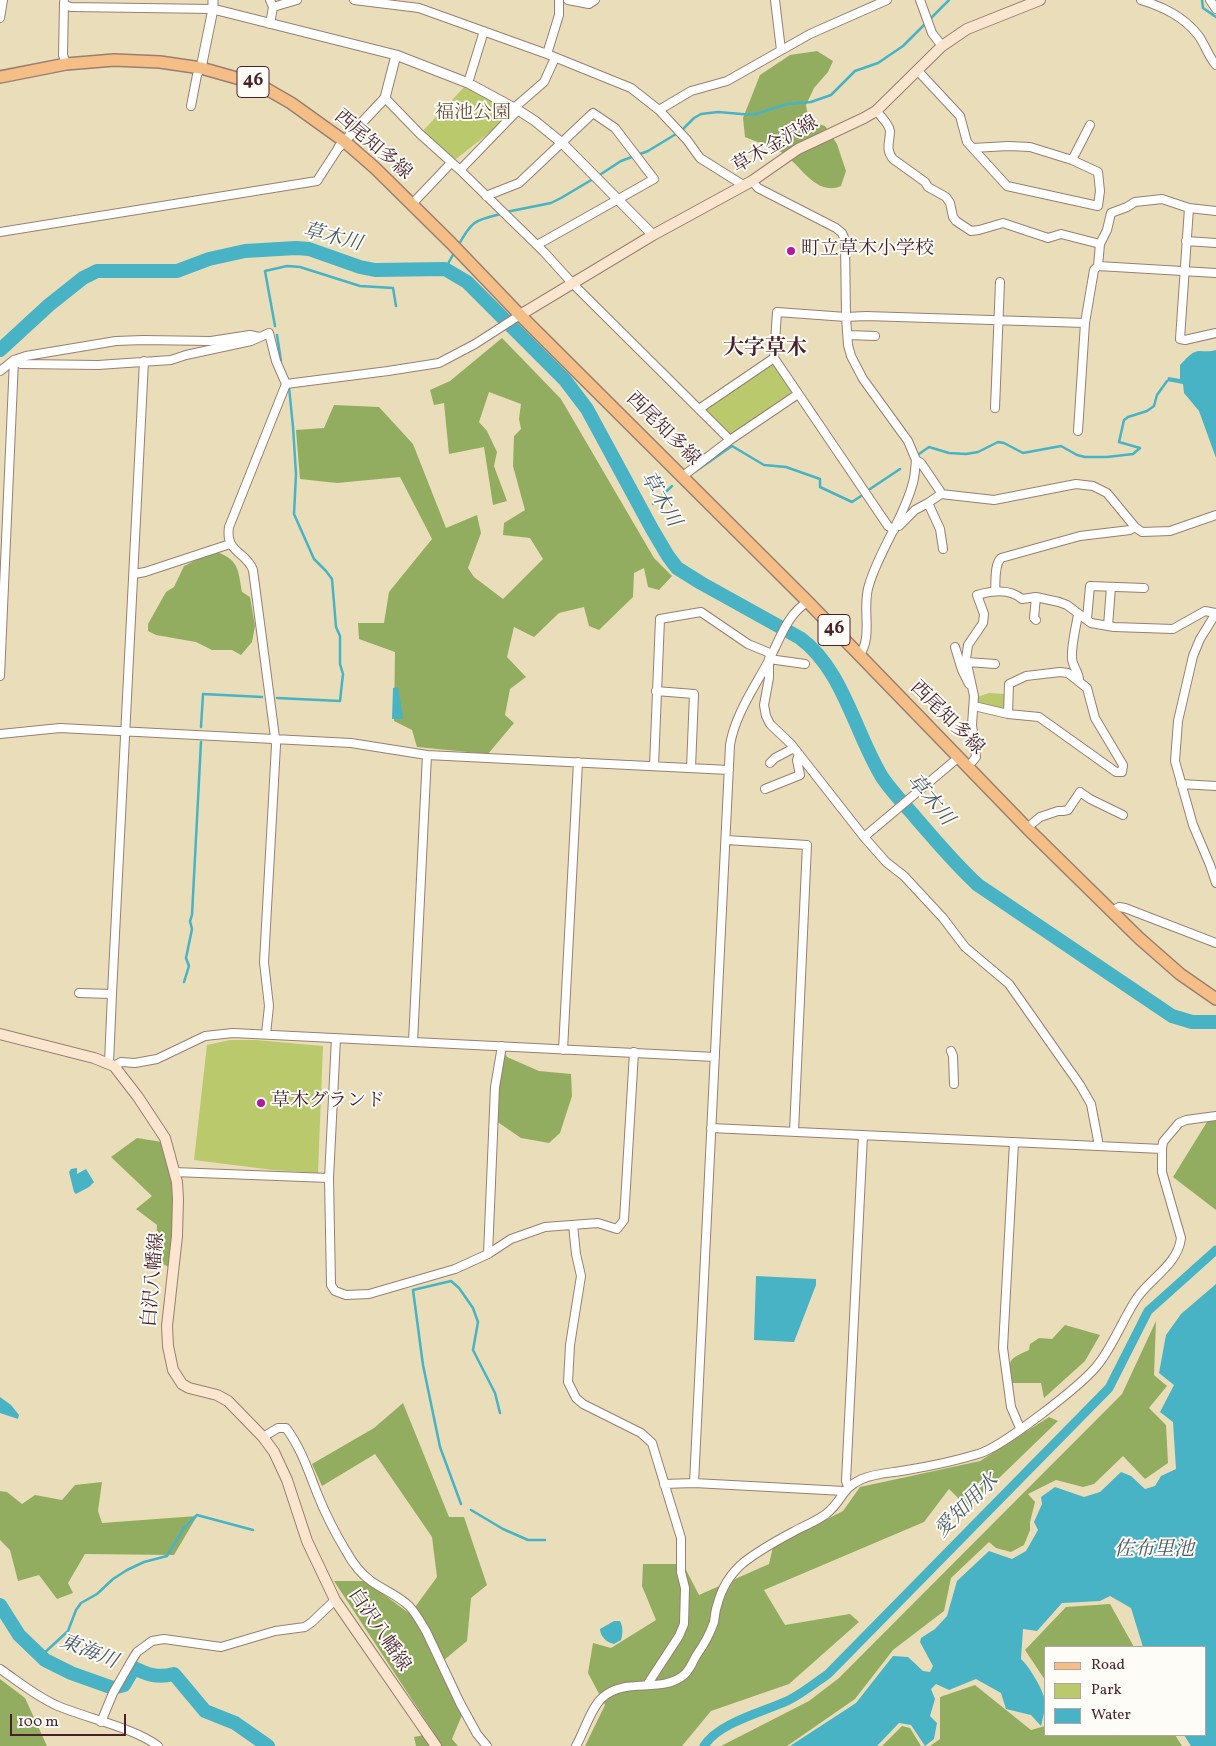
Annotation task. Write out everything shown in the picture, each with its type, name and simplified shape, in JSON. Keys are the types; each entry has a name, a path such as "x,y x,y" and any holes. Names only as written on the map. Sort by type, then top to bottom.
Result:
{"main road":[{"name":"草木金沢線","path":"516,317 653,235 748,183 798,149 876,111 942,46 966,30 1040,0"},
{"name":"西尾知多線","path":"0,77 66,64 134,60 201,68 258,84 292,103 412,204 460,252 516,317 683,476 1027,828 1156,954 1180,974 1216,999"},
{"path":"0,1034 94,1058 111,1065"},
{"name":"白沢八幡線","path":"111,1065 138,1097 164,1138 174,1172 178,1199 177,1236 167,1326 168,1346 173,1370 182,1384 189,1388 217,1395 228,1401 263,1437 274,1452 287,1480 307,1541 335,1600 436,1746"}],"street":[{"path":"0,18 3,0"},
{"path":"270,24 271,3 297,0"},
{"path":"354,0 419,8 547,54 631,88 659,110 700,158 836,228 842,233 845,245 848,345 851,356 863,379 908,441 916,460 921,464 941,494"},
{"path":"547,54 559,15 559,0"},
{"path":"568,0 589,4 595,0"},
{"path":"775,0 781,50"},
{"path":"659,110 691,91 727,81 810,34 887,0"},
{"path":"920,0 935,39 942,46"},
{"path":"1141,0 1170,10 1184,21 1198,34 1216,65"},
{"path":"1210,0 1216,9"},
{"path":"66,64 63,55 63,9 65,2 71,7 213,5 270,24 396,55 468,83 535,121 600,180 653,235"},
{"path":"190,106 197,75 201,68 213,5"},
{"path":"468,83 484,31"},
{"path":"0,232 317,181 342,144 385,98 396,55"},
{"path":"460,170 516,109 544,82 555,58"},
{"path":"918,71 960,116 967,142 1007,186 1098,206 1100,191 1098,172 1072,160 1030,147 973,148"},
{"path":"385,98 420,134 537,245 573,284 730,440"},
{"path":"876,111 890,131 887,145 889,154 925,182 928,187 946,197 954,217 964,228 971,231 979,230 1002,223 1048,238 1060,234 1100,244"},
{"path":"486,196 519,183 593,113 615,128 654,178 537,245"},
{"path":"1072,160 1090,124"},
{"path":"412,204 451,163"},
{"path":"1078,431 1085,323 1094,270 1098,266 1100,244 1107,230 1111,213 1135,202 1162,199 1189,208 1216,211"},
{"path":"1189,208 1180,339 1185,340 1216,333"},
{"path":"1186,240 1216,243"},
{"path":"1098,266 1216,273"},
{"path":"995,408 1000,320 1000,282"},
{"path":"1085,323 866,316 846,317 777,312 774,358 888,526 895,528 899,526 915,510 941,494 994,500 1076,484 1100,488 1107,493 1135,527 1142,532 1170,531 1216,515"},
{"path":"286,384 388,371 439,362 516,317"},
{"path":"14,360 22,364 98,365 172,360 186,355 251,341 269,333 278,369 286,384 229,527 230,544 249,563 253,570 276,740 264,962 270,1006 266,1034"},
{"path":"848,335 875,336"},
{"path":"0,371 14,360 52,351 116,341 211,341 250,336 260,337"},
{"path":"699,409 774,358"},
{"path":"0,676 14,360"},
{"path":"144,361 112,994 111,1065 120,1062 157,1059 206,1036 233,1032 715,1057"},
{"path":"683,476 730,440 798,394"},
{"path":"859,656 864,648 867,637 865,602 869,584 912,488 916,460"},
{"path":"928,503 940,529 943,549"},
{"path":"995,591 996,570 998,560 1001,558 1080,536 1130,530 1135,527"},
{"path":"134,574 230,544"},
{"path":"1087,619 1090,586 1144,588"},
{"path":"1108,626 1111,587"},
{"path":"968,767 976,757 972,725 974,696 967,662 968,645 983,623 984,614 977,595 995,591 1017,594 1022,599 1036,597 1067,605 1091,623 1108,626 1172,629 1205,611 1216,613 1200,639 1193,656 1178,721 1175,761 1193,825 1216,883"},
{"path":"1036,597 1034,618 1036,620"},
{"path":"694,1483 729,770 733,731 759,676 790,620 800,606 808,602"},
{"path":"654,766 660,619 701,612 770,658 805,664"},
{"path":"1078,614 1072,658 1073,666 1080,676 1079,682"},
{"path":"955,647 965,679 970,687 972,687"},
{"path":"770,658 769,678 764,705 770,724 797,751 864,837 886,862 904,876 943,918 965,947 1009,984 1027,1011 1048,1037 1091,1104 1099,1146"},
{"path":"967,662 995,664"},
{"path":"974,706 1008,714 1039,717 1116,772 1122,772 1123,765 1095,718 1087,688 1068,673 1060,672 1026,676 1009,684 1008,714"},
{"path":"656,691 694,694 691,768"},
{"path":"0,734 60,728 351,743 427,755 729,770"},
{"path":"770,763 774,758 797,751"},
{"path":"765,788 800,775 797,751"},
{"path":"412,1042 427,755"},
{"path":"864,837 959,757"},
{"path":"563,1050 578,762"},
{"path":"1181,784 1216,786"},
{"path":"1027,828 1040,817 1068,810 1080,792 1123,815"},
{"path":"726,840 807,845 794,1131"},
{"path":"1112,911 1119,907 1125,908 1216,943"},
{"path":"79,993 112,994"},
{"path":"336,1038 329,1178 331,1285 336,1291 346,1295 369,1294 455,1269 488,1254 511,1239 535,1229 598,1223 617,1229 624,1220 634,1052"},
{"path":"488,1254 495,1087 502,1046"},
{"path":"951,1050 954,1084"},
{"path":"576,1746 601,1698 611,1691 620,1688 664,1684 676,1680 686,1673 714,1623 716,1606 722,1592 738,1568 778,1540 826,1514 846,1489 864,1478 875,1475 980,1454 1020,1428 1076,1386 1096,1367 1142,1292 1180,1248 1181,1238 1162,1172 1162,1149 1164,1142 1168,1134 1179,1123 1192,1118 1216,1116"},
{"path":"711,1128 1162,1149"},
{"path":"846,1489 863,1135"},
{"path":"1014,1142 1003,1348 1011,1407 1020,1428"},
{"path":"174,1172 329,1178"},
{"path":"573,1225 576,1254 581,1276 570,1352 568,1382 576,1398 583,1404 630,1426 648,1438 656,1451 681,1538 681,1572 685,1588 684,1624 679,1636 647,1685"},
{"path":"263,1437 278,1428 286,1428 306,1462 324,1509 347,1552 362,1573 401,1600 414,1613 426,1632 470,1720 486,1746"},
{"path":"664,1484 694,1483 846,1489"},
{"path":"101,1722 114,1693 137,1652 152,1641 164,1639 221,1647 275,1631 305,1627 335,1600"},
{"path":"0,1669 41,1697 58,1706 142,1736 158,1746"}],"green space":[{"path":"817,51 833,61 828,72 814,88 806,105 808,116 812,122 825,126 837,144 846,171 841,186 832,188 823,187 816,183 781,152 745,137 743,118 760,75 790,55"},
{"name":"福池公園","path":"468,83 518,110 451,163 420,134"},
{"path":"502,338 561,399 654,558 672,576 659,590 648,587 644,568 634,573 633,597 599,630 589,626 584,607 559,613 534,637 514,627 507,657 526,677 510,689 505,715 514,723 488,754 417,747 412,730 394,721 395,652 359,639 358,623 384,623 389,592 432,539 400,477 337,483 300,479 296,430 324,428 334,405 379,407 413,444 446,528 477,515 481,533 468,568 474,577 503,599 543,559 530,538 503,535 504,523 525,510 513,466 514,436 521,429 519,419 521,404 489,392 479,422 487,431 497,452 494,466 507,501 493,505 484,447 449,454 444,403 434,405 430,390 450,381"},
{"path":"772,362 792,390 790,394 733,434 729,434 704,408"},
{"path":"215,551 223,554 233,562 238,571 242,592 250,597 255,626 252,642 241,655 232,650 212,650 196,642 156,635 148,631 148,624 166,592 174,587 184,566"},
{"path":"989,693 1005,694 1005,706 1001,708 977,703 977,697"},
{"name":"草木グランド","path":"230,1040 256,1040 323,1046 318,1173 273,1170 194,1160 207,1045"},
{"path":"505,1053 507,1057 539,1071 571,1074 572,1096 560,1133 549,1143 521,1138 496,1121 497,1089 502,1056"},
{"path":"1216,1116 1216,1210 1173,1177 1207,1122"},
{"path":"137,1138 162,1142 174,1183 175,1203 170,1268 155,1259 157,1225 136,1209 152,1196 111,1157"},
{"path":"1156,1321 1154,1375 1167,1386 1149,1408 1166,1425 1168,1463 1145,1479 1123,1456 1094,1484 1083,1487 1056,1480 1028,1494 1035,1502 1030,1530 1024,1545 1011,1552 996,1548 989,1542 951,1578 944,1611 893,1650 855,1699 787,1746 721,1746 809,1701 839,1678 1122,1394"},
{"path":"1065,1325 1100,1335 1085,1361 1044,1398 1041,1383 1011,1383 1011,1361 1029,1350 1030,1344 1039,1338 1052,1339"},
{"path":"403,1403 449,1517 464,1517 487,1585 471,1598 467,1641 438,1665 462,1715 452,1739 458,1746 416,1746 414,1737 434,1733 334,1581 366,1581 410,1614 437,1577 432,1537 375,1454 322,1486 312,1464 374,1428"},
{"path":"1049,1417 1058,1421 968,1508 949,1489 924,1522 764,1590 785,1625 850,1614 859,1622 789,1684 711,1711 682,1746 585,1746 605,1705 588,1673 593,1643 611,1648 656,1620 642,1586 643,1564 683,1564 699,1595 769,1564 773,1547 843,1511 860,1487 980,1461"},
{"path":"102,1482 98,1511 102,1523 197,1516 174,1555 85,1554 68,1583 73,1593 57,1599 39,1575 18,1581 10,1550 0,1540 0,1491 7,1492 22,1504 35,1495 62,1500 75,1485"},
{"path":"1110,1604 1133,1646 1044,1646 1044,1678 1025,1650 1066,1607"},
{"path":"0,1679 25,1698 47,1746 0,1746"},
{"path":"975,1685 1031,1730 1044,1726 1044,1736 1176,1736 1182,1746 930,1746 940,1739 940,1697"},
{"path":"902,1726 910,1728 921,1746 882,1746"}],"water":[{"path":"1216,350 1216,458 1199,411 1184,393 1183,384 1167,381 1168,377 1180,379 1180,365 1194,352"},
{"path":"398,687 403,717 402,719 392,719 393,688"},
{"path":"77,1168 77,1174 86,1169 94,1182 76,1194 69,1172 71,1169"},
{"path":"756,1276 816,1279 816,1285 794,1342 754,1340"},
{"name":"佐布里池","path":"1216,1284 1216,1746 1191,1746 1185,1736 1206,1736 1206,1646 1143,1646 1131,1608 1110,1596 1100,1601 1062,1603 1037,1631 1023,1629 1021,1659 1036,1679 1044,1698 1041,1726 1031,1715 1006,1709 1001,1693 976,1679 949,1690 936,1684 931,1689 935,1699 930,1716 937,1723 934,1739 925,1746 911,1725 899,1723 877,1746 790,1746 856,1703 893,1656 908,1657 923,1671 930,1672 933,1666 920,1642 921,1638 935,1629 947,1616 957,1581 989,1551 1012,1559 1026,1551 1038,1530 1034,1522 1042,1504 1041,1497 1055,1487 1084,1497 1100,1492 1121,1472 1131,1476 1145,1489 1155,1486 1161,1476 1176,1469 1173,1422 1160,1412 1174,1385 1159,1373 1166,1335 1181,1314"},
{"path":"0,1397 11,1405 19,1415 18,1419 0,1413"},
{"path":"614,1621 620,1621 622,1635 621,1640 614,1644 604,1639 600,1629"}],"waterway":[{"path":"598,176 621,161 648,151 681,131 701,114 718,112 753,115 787,104 811,102 831,95 855,71 878,63 903,46 949,0"},
{"path":"1202,0 1203,8 1216,17"},
{"path":"506,212 551,203 593,179"},
{"path":"458,246 474,223 501,214"},
{"name":"草木川","path":"0,350 49,305 83,278 97,271 177,271 209,259 245,251 296,248 309,249 360,267 375,270 445,269 467,282 565,380 587,409 652,529 677,568 800,638 815,651 838,684 872,760 882,777 938,844 978,885 1172,1016 1192,1022 1216,1022"},
{"path":"445,269 454,253"},
{"path":"275,326 265,271 287,266 300,267 360,286 393,288 396,306"},
{"path":"277,335 281,361"},
{"path":"919,454 929,447 949,453 966,454 978,452 998,442 1004,443 1023,453 1061,446 1077,455 1085,457 1133,454 1140,448 1119,442 1124,420 1147,411 1154,406 1157,395 1167,381"},
{"path":"277,698 340,701 343,674 340,664 340,636 336,627 332,579 314,559 294,514 296,474 289,387"},
{"path":"696,471 732,446 764,465 786,467 820,479 820,487 852,502 861,496"},
{"path":"870,489 900,469"},
{"path":"653,504 672,486"},
{"path":"201,727 203,694 262,697"},
{"path":"184,982 189,966 186,958 192,929 190,921 192,915 201,742"},
{"name":"愛知用水","path":"704,1746 720,1730 743,1718 789,1700 828,1674 1109,1388 1148,1311 1216,1250"},
{"path":"461,1504 440,1447 423,1365 413,1290 451,1281 459,1288 473,1308 478,1322 473,1350 495,1393 500,1413"},
{"path":"471,1510 503,1529 528,1540 545,1540"},
{"path":"41,1656 68,1631 76,1610 81,1603 97,1594 113,1579 127,1570 144,1562 167,1556 184,1528 197,1515 253,1530"},
{"name":"東海川","path":"0,1605 19,1635 45,1660 71,1673 113,1688 124,1685 134,1668 153,1675 174,1674 205,1711 235,1723 268,1746"}],"place":[{"name":"町立草木小学校","path":"791,251"},
{"name":"草木グランド","path":"261,1103"}],"district":[{"name":"大字草木","path":"765,350"}]}
